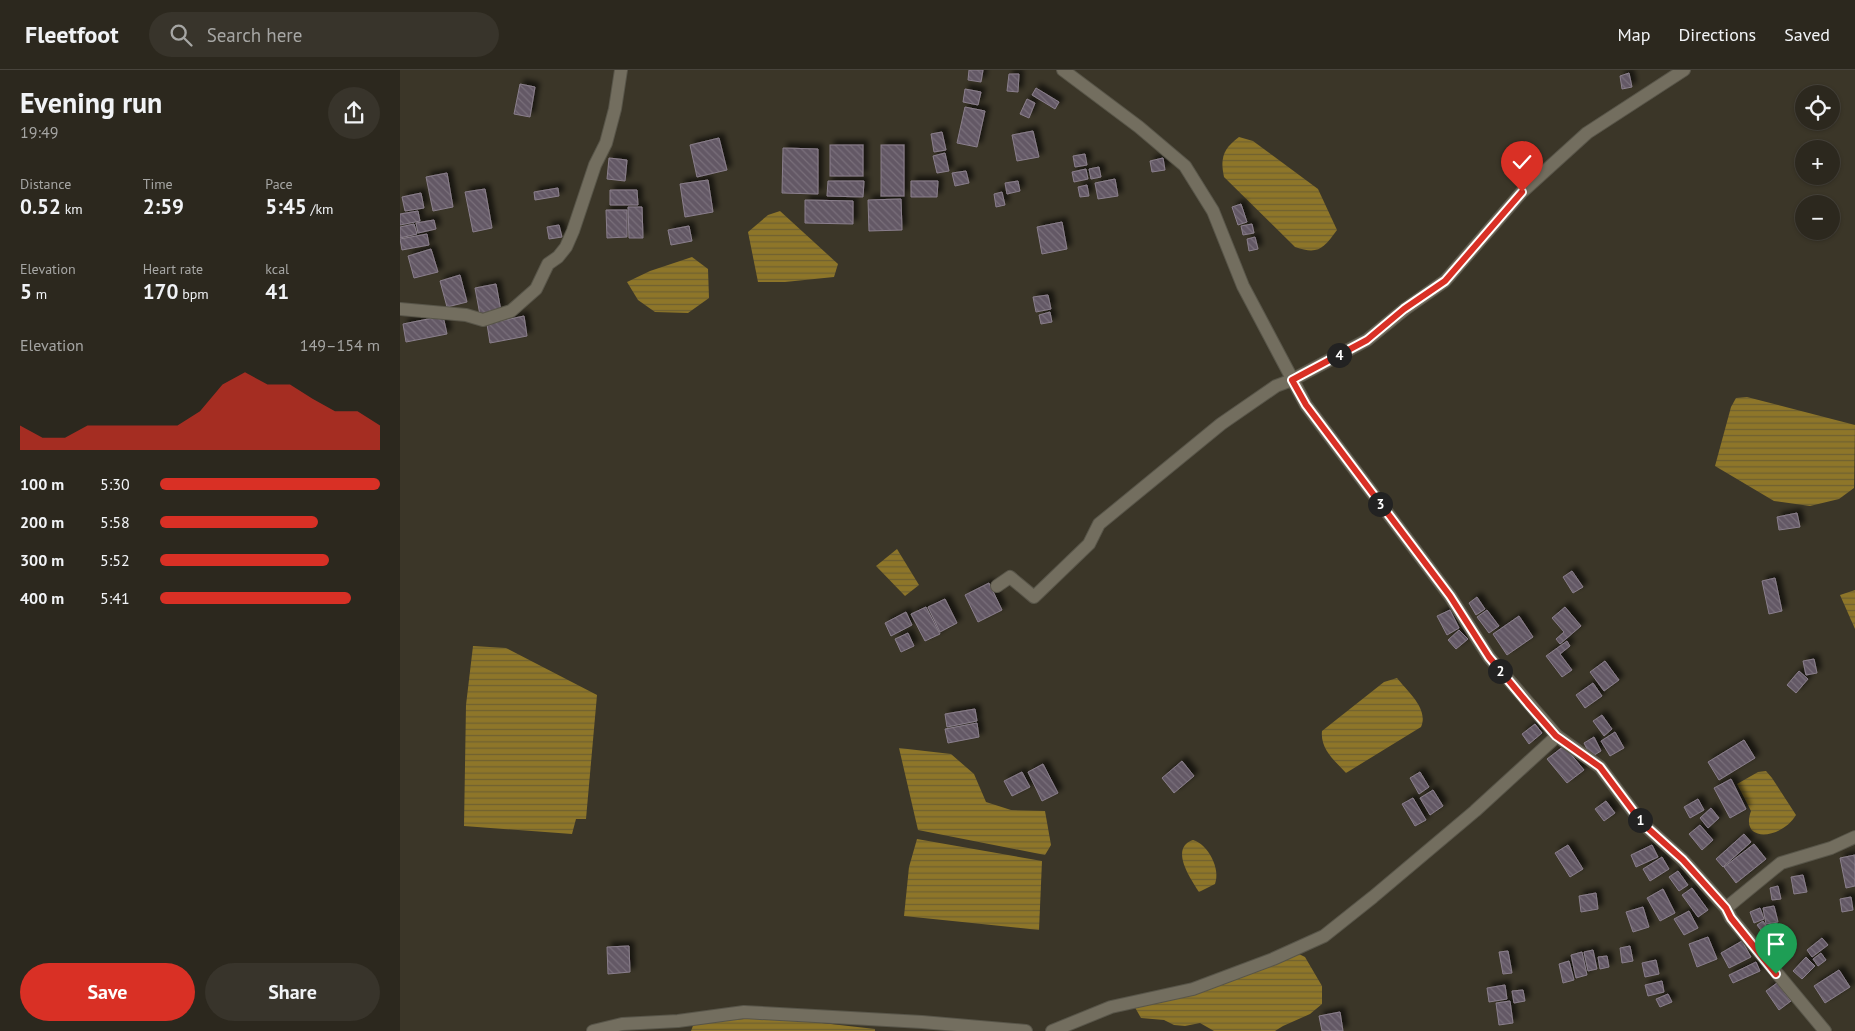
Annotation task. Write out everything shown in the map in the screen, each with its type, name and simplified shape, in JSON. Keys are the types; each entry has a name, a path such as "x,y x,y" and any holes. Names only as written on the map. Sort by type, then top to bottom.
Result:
{"street":[{"path":"400,309 466,316 483,320 511,311 536,290 548,264 558,257 566,247 573,231 595,165 606,143 621,70"},
{"path":"1063,70 1138,127 1185,166 1213,211 1243,286 1306,405 1450,596 1489,657 1556,736 1600,767 1642,823 1683,860 1726,908 1731,918 1825,1031"},
{"path":"997,586 1010,577 1034,596 1089,544 1098,524 1222,424 1276,386 1292,380 1367,340 1399,313 1445,281 1522,192 1587,133 1684,70"},
{"path":"1052,1031 1111,1007 1193,989 1273,959 1324,936 1475,811 1556,736"},
{"path":"1726,908 1781,863 1831,848 1855,837"},
{"path":"593,1031 622,1024 678,1021 744,1012 922,1022 1026,1031"}],"shaded area":[{"path":"1239,137 1253,141 1318,189 1337,230 1324,246 1315,250 1295,247 1224,177 1222,164 1224,154 1229,146"},
{"path":"780,211 838,264 834,277 785,282 758,282 748,232 768,215"},
{"path":"692,257 708,269 709,298 688,313 655,312 638,300 627,282 650,271"},
{"path":"1747,397 1855,425 1854,488 1839,499 1810,506 1774,501 1715,466 1731,407 1736,398"},
{"path":"897,549 919,585 905,596 876,566"},
{"path":"1855,590 1855,629 1840,595"},
{"path":"473,646 506,648 597,695 586,819 576,819 572,834 464,826 466,705"},
{"path":"1397,678 1420,707 1423,720 1421,727 1346,773 1326,749 1323,743 1322,731 1384,682"},
{"path":"899,748 951,754 974,774 986,802 1011,810 1045,811 1051,845 1045,855 918,830"},
{"path":"1766,771 1796,815 1790,823 1781,829 1764,834 1756,833 1751,829 1749,822 1751,811 1737,784 1758,772"},
{"path":"917,839 1042,861 1039,930 904,916 909,867"},
{"path":"1193,840 1204,846 1212,858 1216,871 1215,884 1199,892 1187,872 1182,857 1186,844"},
{"path":"1295,952 1305,957 1322,986 1322,1004 1310,1014 1275,1031 1214,1031 1200,1023 1185,1026 1174,1025 1164,1020 1141,1018 1133,1004"},
{"path":"757,1018 813,1022 875,1029 875,1031 691,1031 694,1023"}],"building":[{"path":"969,70 983,70 981,82 968,80"},
{"path":"1629,73 1632,87 1622,89 1620,76"},
{"path":"1009,74 1019,74 1018,92 1007,91"},
{"path":"520,84 535,87 530,117 514,114"},
{"path":"1036,88 1059,102 1055,109 1032,95"},
{"path":"965,89 981,92 978,105 963,102"},
{"path":"1027,99 1035,103 1029,118 1020,114"},
{"path":"965,107 985,111 977,147 957,143"},
{"path":"1033,131 1039,157 1017,161 1012,135"},
{"path":"942,132 946,150 934,152 931,134"},
{"path":"719,138 727,170 697,177 690,145"},
{"path":"830,145 863,145 863,176 830,176"},
{"path":"881,145 904,145 904,196 881,196"},
{"path":"783,148 818,149 818,194 782,193"},
{"path":"945,153 949,171 937,173 933,156"},
{"path":"1085,154 1087,165 1075,167 1073,156"},
{"path":"609,158 627,160 625,181 607,179"},
{"path":"1163,158 1165,170 1152,172 1150,161"},
{"path":"1099,167 1101,177 1091,179 1089,169"},
{"path":"1086,169 1088,179 1074,182 1072,172"},
{"path":"966,171 969,183 955,186 952,173"},
{"path":"447,173 453,207 433,211 426,177"},
{"path":"1115,179 1118,196 1098,199 1095,183"},
{"path":"708,180 713,212 685,217 680,184"},
{"path":"828,181 864,181 863,197 827,196"},
{"path":"911,181 938,181 937,197 911,197"},
{"path":"1018,181 1020,191 1007,194 1005,183"},
{"path":"1087,185 1089,196 1080,197 1078,187"},
{"path":"558,188 559,196 535,200 534,192"},
{"path":"485,189 492,228 473,232 465,192"},
{"path":"610,190 637,190 638,205 610,205"},
{"path":"1002,192 1005,205 996,207 994,194"},
{"path":"421,193 424,208 405,211 402,197"},
{"path":"901,199 902,230 869,231 868,200"},
{"path":"805,200 853,201 853,224 805,223"},
{"path":"1241,204 1247,222 1238,225 1232,207"},
{"path":"628,207 642,207 643,238 629,238"},
{"path":"606,210 627,210 627,237 607,238"},
{"path":"418,211 420,221 400,225 400,214"},
{"path":"434,220 436,229 418,233 416,223"},
{"path":"1062,222 1067,249 1042,254 1037,227"},
{"path":"414,224 417,234 400,238 400,227"},
{"path":"1252,224 1254,233 1243,235 1241,226"},
{"path":"559,225 562,237 549,239 547,227"},
{"path":"689,226 692,241 671,245 668,230"},
{"path":"427,234 429,245 402,250 400,239"},
{"path":"1255,237 1258,249 1249,251 1247,239"},
{"path":"431,249 438,272 414,278 408,256"},
{"path":"460,275 467,302 447,307 440,281"},
{"path":"496,284 501,311 480,315 475,288"},
{"path":"1048,295 1051,309 1036,312 1033,297"},
{"path":"1050,312 1052,322 1041,324 1039,315"},
{"path":"443,316 447,334 406,342 403,324"},
{"path":"524,316 527,336 490,343 487,324"},
{"path":"1797,513 1800,527 1779,530 1777,517"},
{"path":"1572,571 1583,587 1573,593 1563,577"},
{"path":"1775,578 1782,611 1769,614 1762,581"},
{"path":"989,583 1002,610 978,622 965,595"},
{"path":"1477,597 1485,609 1476,615 1469,603"},
{"path":"945,599 957,623 940,632 928,607"},
{"path":"926,607 940,634 925,641 911,614"},
{"path":"1565,607 1581,626 1560,644 1556,639 1564,632 1552,618"},
{"path":"1450,610 1459,628 1447,635 1437,616"},
{"path":"1487,610 1499,626 1489,633 1477,617"},
{"path":"906,612 912,625 891,636 885,623"},
{"path":"1519,616 1533,637 1507,655 1493,634"},
{"path":"1459,630 1468,639 1456,649 1448,640"},
{"path":"908,633 914,646 901,652 895,639"},
{"path":"1567,641 1570,646 1560,654 1572,670 1562,677 1546,656"},
{"path":"1814,659 1817,673 1806,675 1803,661"},
{"path":"1605,661 1619,680 1604,691 1590,672"},
{"path":"1799,671 1808,679 1796,693 1787,685"},
{"path":"1593,683 1602,696 1585,708 1576,695"},
{"path":"975,709 977,721 947,727 945,714"},
{"path":"1602,715 1612,729 1604,736 1593,721"},
{"path":"977,723 979,737 948,743 945,729"},
{"path":"1535,724 1542,733 1529,744 1522,734"},
{"path":"1615,732 1624,748 1610,756 1601,741"},
{"path":"1594,737 1601,751 1591,757 1584,743"},
{"path":"1744,740 1755,758 1719,780 1708,762"},
{"path":"1564,746 1584,770 1567,783 1547,759"},
{"path":"1182,761 1194,776 1174,793 1162,778"},
{"path":"1043,764 1058,793 1042,801 1028,772"},
{"path":"1022,772 1030,787 1012,796 1004,781"},
{"path":"1420,772 1429,787 1419,794 1410,778"},
{"path":"1731,779 1746,809 1730,818 1714,788"},
{"path":"1433,790 1443,806 1430,815 1420,798"},
{"path":"1413,798 1426,820 1415,826 1402,804"},
{"path":"1698,799 1704,810 1690,818 1684,807"},
{"path":"1606,801 1615,813 1604,821 1595,809"},
{"path":"1711,808 1719,818 1708,828 1700,818"},
{"path":"1700,825 1713,840 1702,850 1689,834"},
{"path":"1744,834 1751,842 1723,867 1716,859"},
{"path":"1754,844 1766,859 1736,883 1724,867"},
{"path":"1568,845 1583,869 1570,877 1555,853"},
{"path":"1652,845 1658,857 1636,867 1631,855"},
{"path":"1855,855 1855,886 1846,888 1840,858"},
{"path":"1662,857 1669,869 1650,881 1643,869"},
{"path":"1678,871 1688,885 1679,891 1669,877"},
{"path":"1803,875 1807,892 1794,894 1791,877"},
{"path":"1778,886 1781,899 1772,900 1770,888"},
{"path":"1692,888 1708,910 1698,917 1682,895"},
{"path":"1663,889 1675,913 1660,921 1647,898"},
{"path":"1596,893 1598,909 1581,912 1579,896"},
{"path":"1851,897 1853,910 1842,912 1840,899"},
{"path":"1774,906 1778,922 1766,924 1763,908"},
{"path":"1643,907 1649,927 1633,932 1626,912"},
{"path":"1760,908 1764,919 1754,923 1750,912"},
{"path":"1689,911 1698,928 1684,935 1674,919"},
{"path":"1763,921 1771,933 1766,937 1757,925"},
{"path":"1708,937 1717,959 1697,967 1689,944"},
{"path":"1822,938 1828,945 1812,957 1807,950"},
{"path":"1742,941 1751,957 1729,968 1721,953"},
{"path":"629,946 630,972 608,974 607,947"},
{"path":"1630,946 1633,961 1622,963 1620,948"},
{"path":"1593,950 1597,969 1588,971 1584,952"},
{"path":"1508,951 1512,973 1503,974 1499,952"},
{"path":"1582,952 1587,975 1576,978 1571,955"},
{"path":"1821,953 1826,960 1818,966 1813,959"},
{"path":"1607,956 1609,967 1600,969 1598,957"},
{"path":"1806,957 1815,966 1802,979 1793,971"},
{"path":"1656,960 1659,974 1645,977 1642,963"},
{"path":"1569,961 1574,980 1563,983 1559,964"},
{"path":"1756,962 1760,971 1733,983 1729,975"},
{"path":"1839,970 1850,987 1825,1003 1814,986"},
{"path":"1662,981 1664,992 1648,996 1645,985"},
{"path":"1777,983 1791,1001 1779,1010 1766,991"},
{"path":"1505,985 1507,999 1489,1002 1487,988"},
{"path":"1523,990 1525,1001 1514,1003 1512,991"},
{"path":"1668,994 1672,1002 1660,1007 1656,999"},
{"path":"1510,1001 1513,1023 1499,1025 1496,1003"},
{"path":"1340,1012 1343,1031 1322,1031 1319,1016"}],"route":[{"path":"1522,192 1445,281 1404,309 1367,340 1292,380 1306,405 1450,596 1489,657 1556,736 1600,767 1642,823 1683,860 1726,908 1731,918 1776,974"}]}
